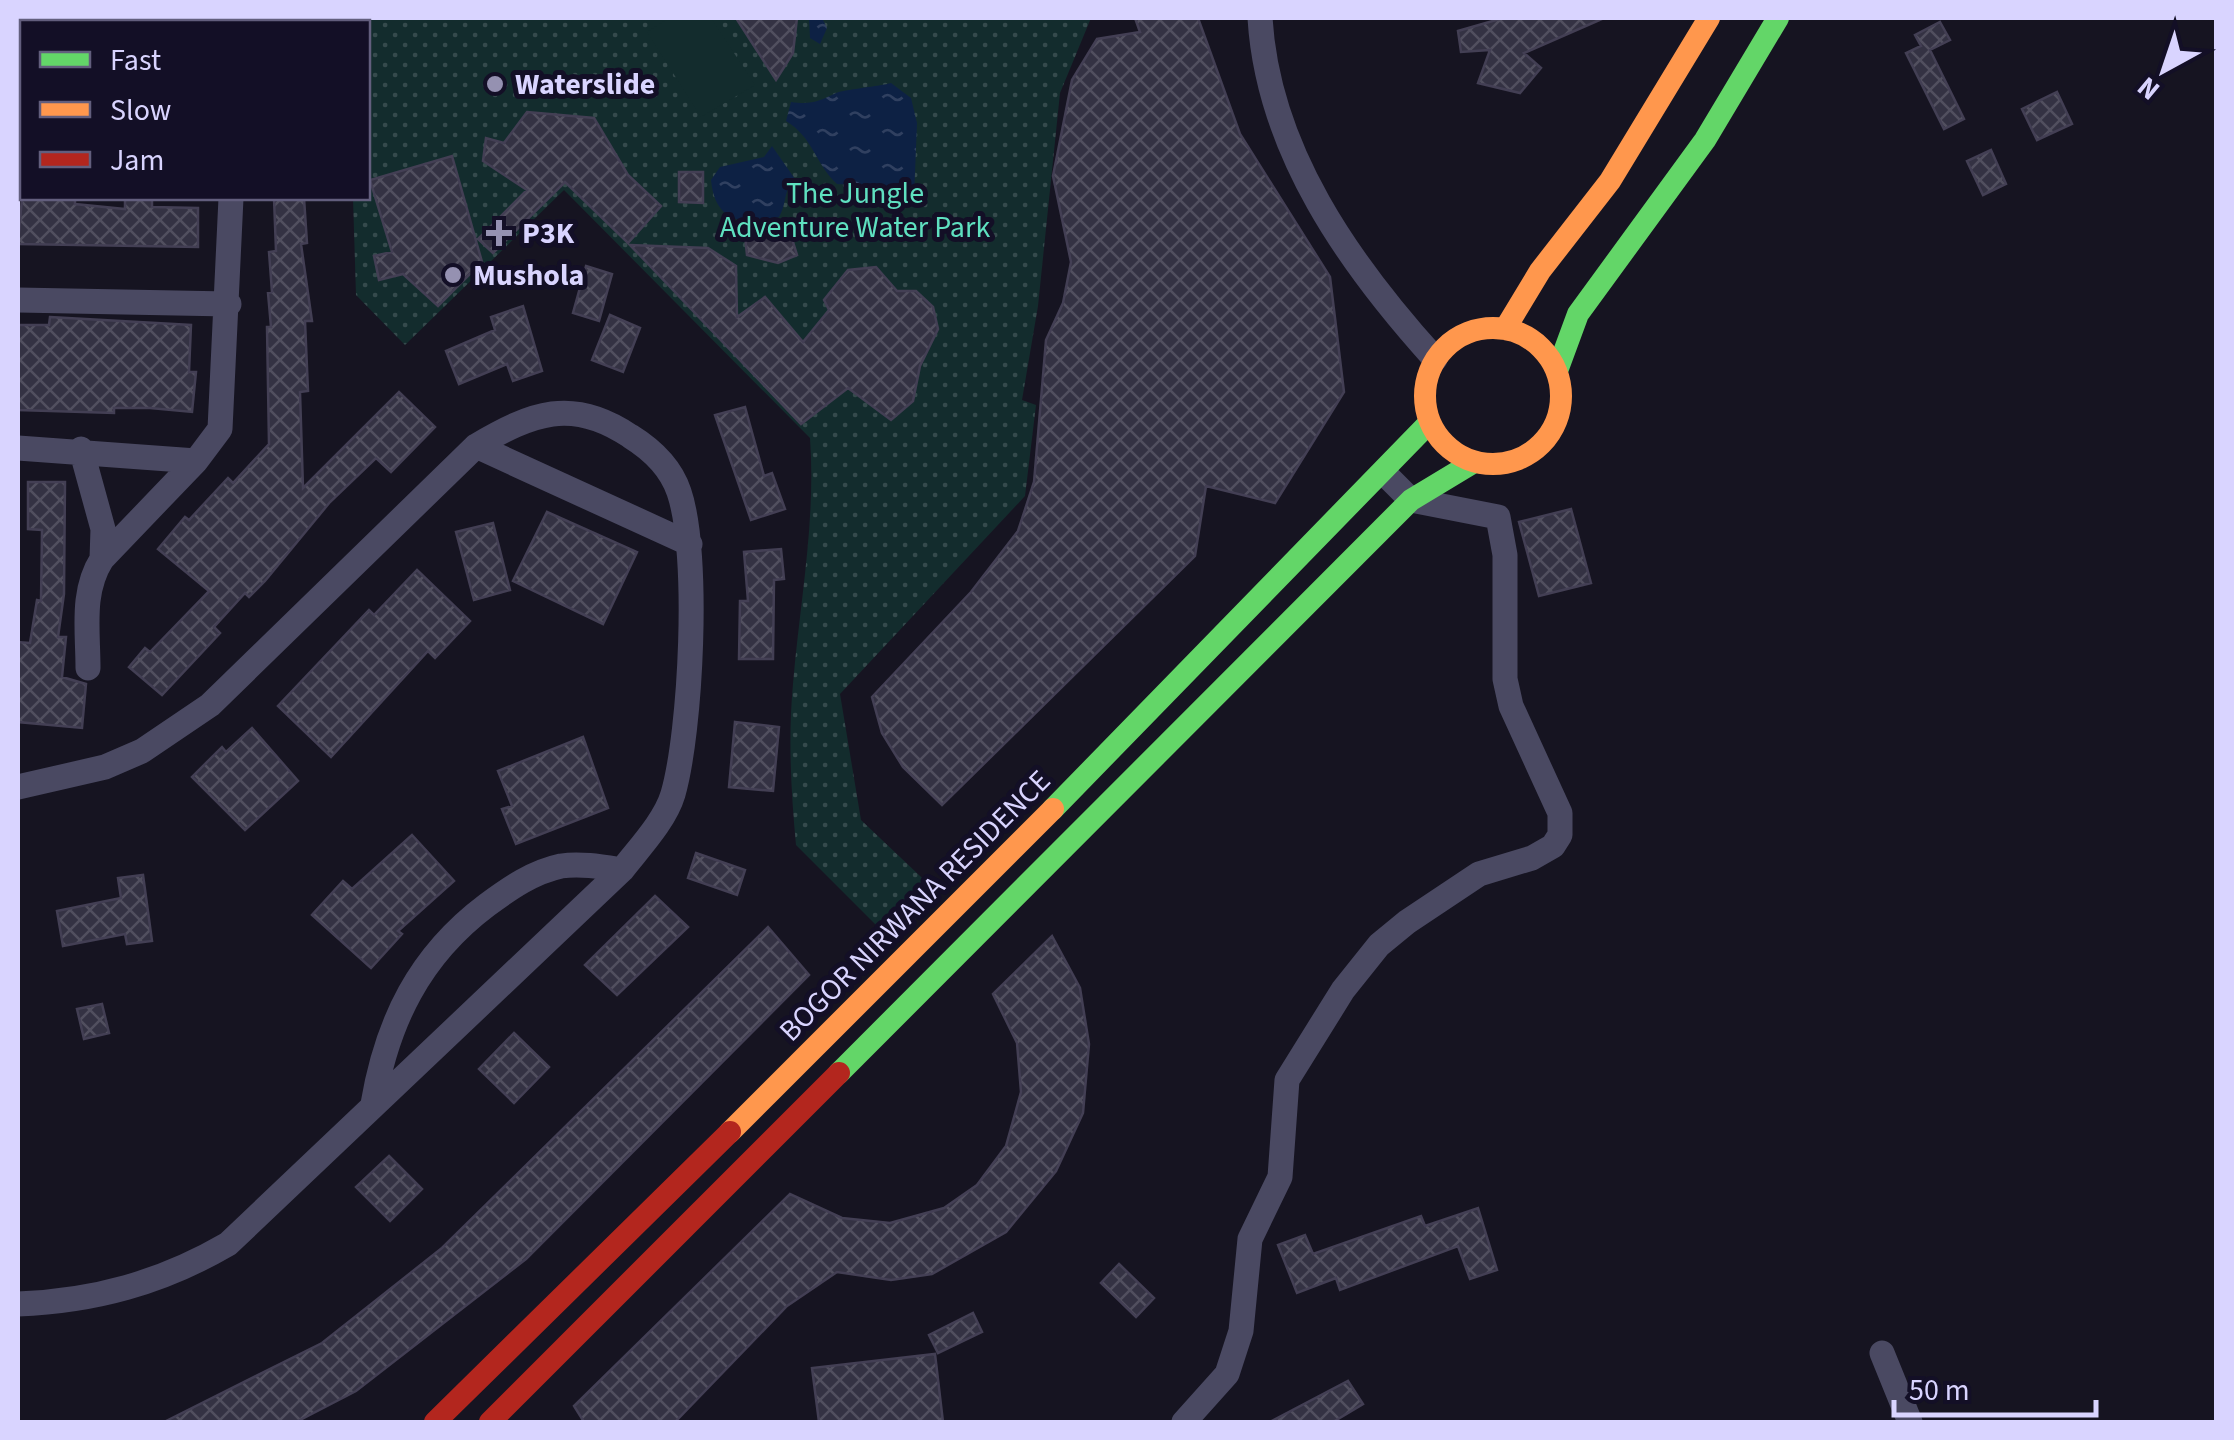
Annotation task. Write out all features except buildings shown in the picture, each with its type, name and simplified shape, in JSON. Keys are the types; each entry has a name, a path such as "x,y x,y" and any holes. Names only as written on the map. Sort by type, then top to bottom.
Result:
{"street":[{"path":"1260,18 1272,92 1302,171 1346,250 1385,304 1435,360"},
{"path":"1505,328 1540,271 1610,181 1709,18"},
{"path":"1558,371 1537,343 1505,328 1465,333 1435,360 1425,389 1430,423 1455,453 1474,462 1496,465 1517,460 1544,442 1560,414 1558,371 1578,314 1705,140 1778,18"},
{"path":"88,668 90,579 102,560 220,429 229,304 231,200"},
{"path":"18,300 229,304"},
{"path":"18,787 105,767 142,750 210,706 476,446 535,418 563,411 598,416 643,444 666,466 679,491 690,544 687,704 672,798 622,870 228,1244 103,1297 29,1303 18,1285"},
{"name":"BOGOR NIRWANA RESIDENCE","path":"436,1422 936,930 1430,423"},
{"path":"476,446 690,544"},
{"path":"18,448 81,449 196,460"},
{"path":"81,449 102,529 102,560"},
{"path":"490,1422 1412,500 1474,462"},
{"path":"1184,1422 1228,1374 1244,1312 1250,1239 1280,1176 1287,1080 1344,990 1379,945 1408,922 1480,874 1532,858 1553,846 1560,836 1560,813 1511,706 1505,679 1505,555 1498,516 1412,500 1384,473"},
{"path":"373,1104 392,1024 426,962 457,928 538,872 564,866 622,870"},
{"path":"1882,1353 1910,1422"}],"green space":[{"path":"669,18 711,18 755,85 701,117 647,32"},
{"name":"The Jungle Adventure Water Park","path":"1091,18 1060,93 1038,306 1022,400 1036,405 1025,496 840,694 861,820 939,894 894,943 796,845 791,724 809,530 810,438 564,190 405,345 356,295 353,200 370,200 370,20 355,20"}],"water":[{"path":"809,18 822,18 827,28 820,44 810,38"},
{"path":"891,83 911,98 917,123 914,198 901,202 879,198 879,186 837,184 802,135 786,121 791,102 810,103 840,92"},
{"path":"772,146 795,179 779,217 754,221 733,218 718,205 711,180 720,167 764,157"}],"traffic: fast":[{"path":"1557,371 1578,314 1705,140 1778,18"},
{"path":"1053,809 1429,423"},
{"path":"839,1073 1411,500 1474,462"}],"traffic: slow":[{"path":"1505,329 1540,271 1610,181 1709,18"},
{"path":"1493,328 1519,333 1541,348 1556,370 1561,396 1556,422 1541,444 1519,459 1493,464 1467,459 1445,444 1430,422 1425,396 1430,370 1445,348 1467,333 1493,328"},
{"path":"730,1132 1053,809"}],"traffic: jam":[{"path":"490,1422 839,1073"},
{"path":"435,1422 730,1132"}],"place":[{"name":"Waterslide","path":"495,84"},
{"name":"P3K","path":"499,233"},
{"name":"Mushola","path":"453,275"}]}
